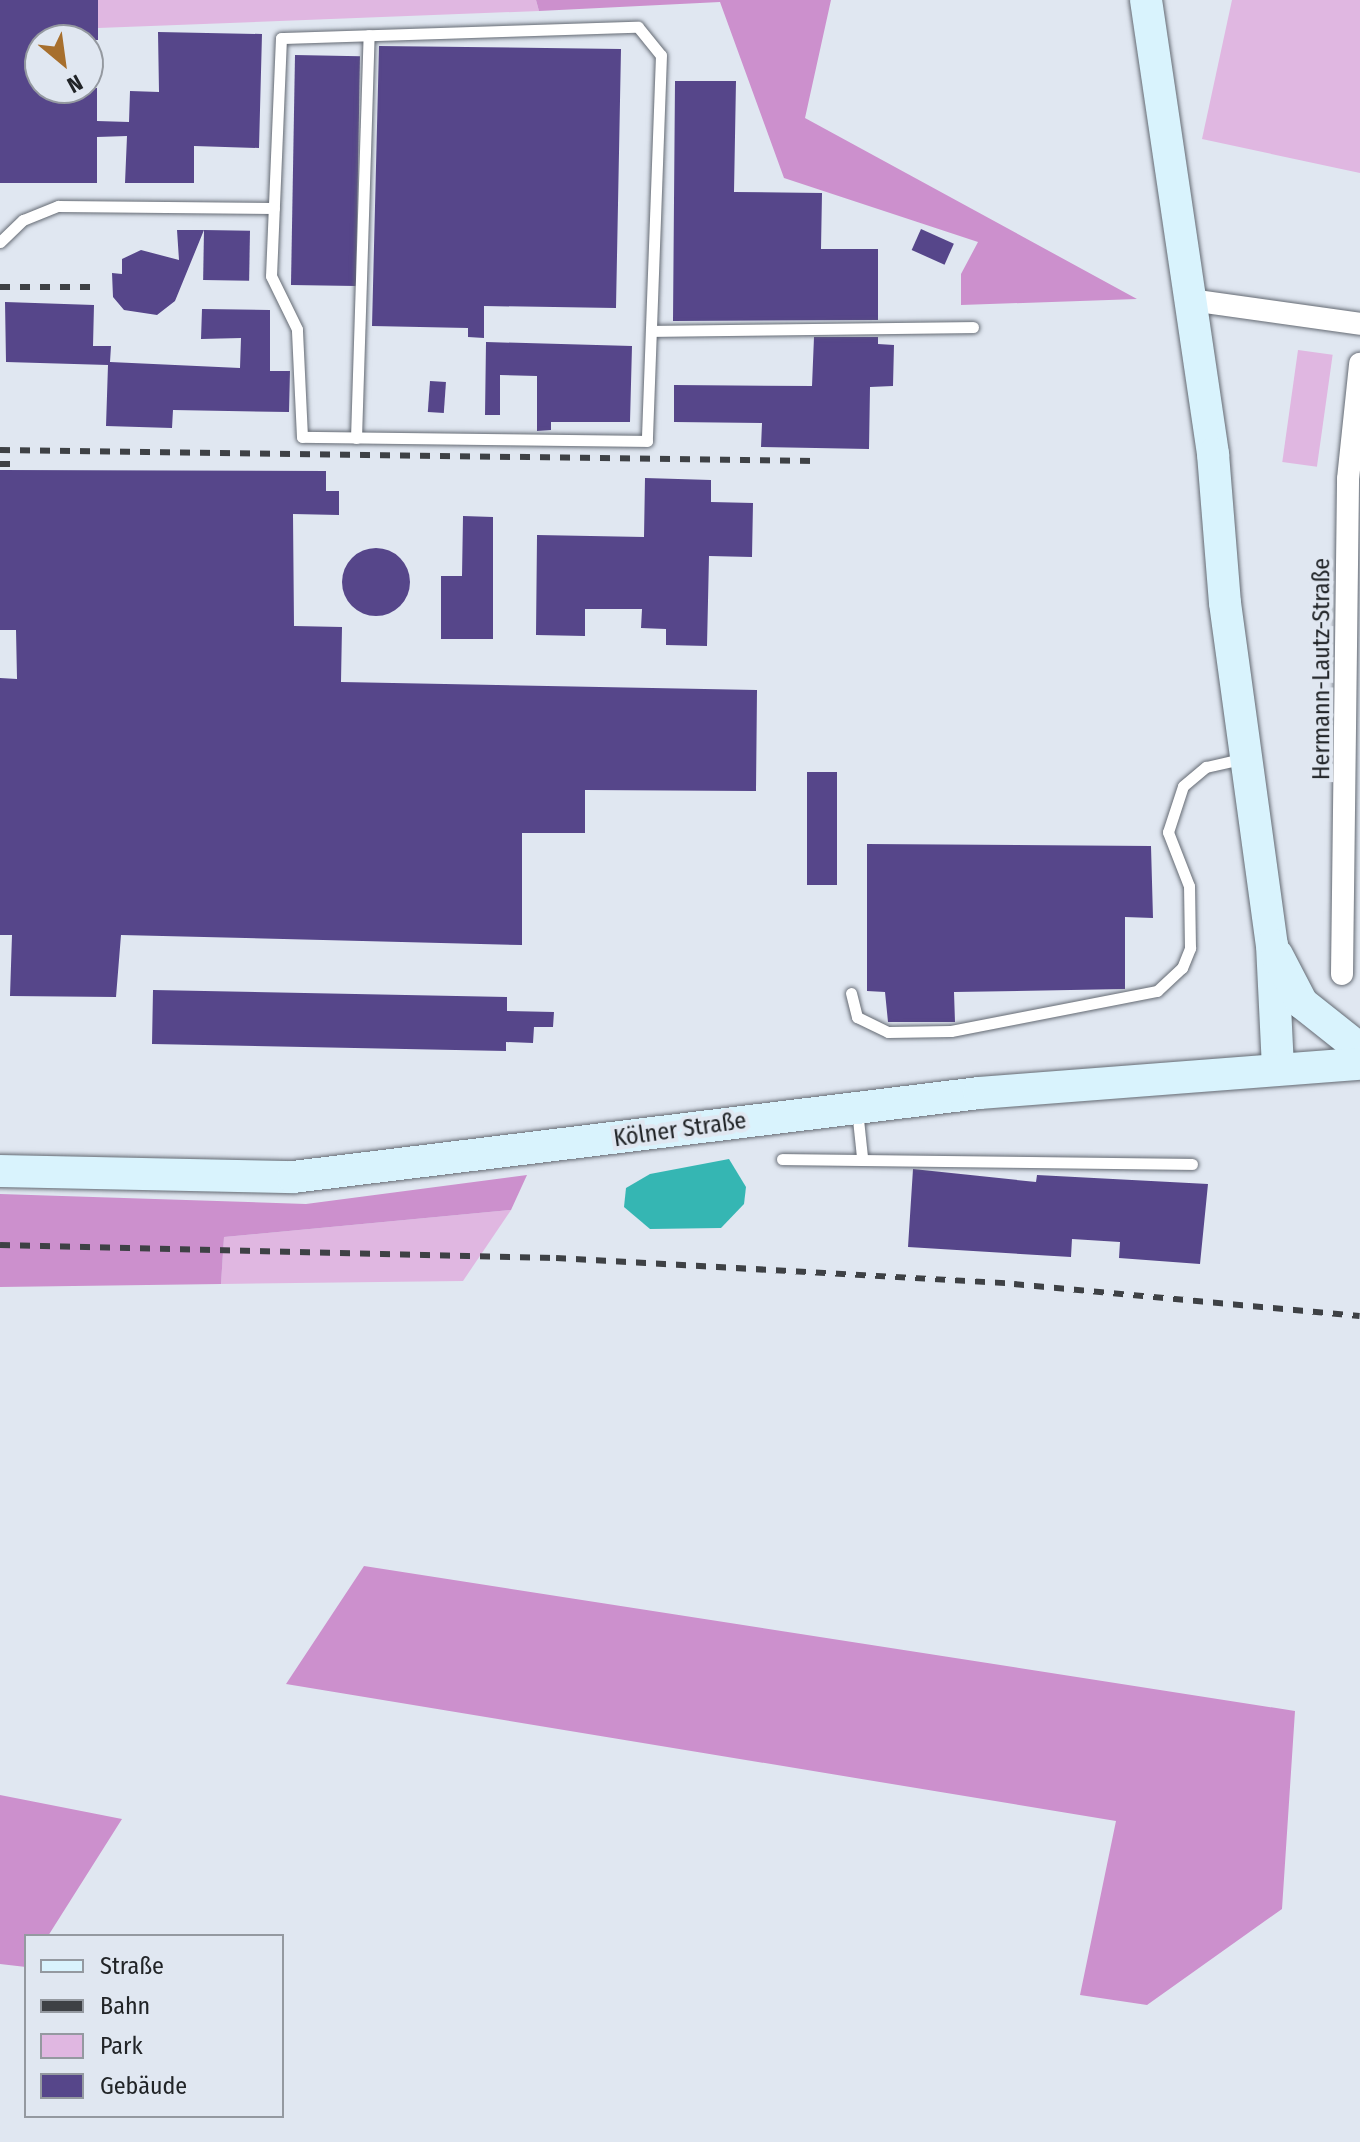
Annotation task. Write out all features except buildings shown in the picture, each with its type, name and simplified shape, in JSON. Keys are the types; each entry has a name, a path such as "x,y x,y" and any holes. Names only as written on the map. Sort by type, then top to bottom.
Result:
{"main road":[{"path":"1146,0 1190,300 1272,945 1278,1066"},
{"path":"1272,945 1302,1003 1360,1049"},
{"name":"Kölner Straße","path":"0,1171 293,1177 857,1107 1278,1066 1360,1064"}],"street":[{"path":"1190,300 1360,324"},
{"name":"Hermann-Lautz-Straße","path":"1342,974 1354,639 1348,479 1360,364"}],"lane":[{"path":"638,27 655,41 661,55 647,441 302,437 297,329 271,276 281,38 369,35 638,27"},
{"path":"356,438 369,35"},
{"path":"0,242 23,220 58,206 274,208"},
{"path":"651,331 973,327"},
{"path":"851,993 857,1017 888,1032 951,1031 1157,991 1182,968 1190,948 1189,886 1168,832 1183,786 1206,767 1246,758"},
{"path":"857,1107 862,1157"},
{"path":"782,1159 862,1157 1192,1164"}],"green space":[{"path":"98,0 536,0 539,11 104,28 104,24 98,24"},
{"path":"1232,0 1360,0 1360,173 1202,139"},
{"path":"1298,350 1333,355 1317,467 1282,462"},
{"path":"511,1210 463,1281 221,1284 224,1237"}],"shaded area":[{"path":"536,0 831,0 805,118 1137,299 961,305 961,274 978,242 784,178 720,2 539,11"},
{"path":"729,1159 746,1187 744,1204 721,1228 650,1229 624,1207 626,1188 650,1174"},
{"path":"527,1175 511,1210 224,1237 221,1284 0,1287 0,1194 306,1204"},
{"path":"364,1566 1295,1711 1282,1909 1147,2005 1080,1995 1116,1821 286,1684"},
{"path":"0,1795 122,1819 49,1934 24,1934 24,1967 0,1964"}],"railway":[{"path":"0,287 91,287"},
{"path":"0,450 816,461"},
{"path":"0,464 18,464"},
{"path":"0,1245 556,1258 1014,1284 1360,1316"}]}
